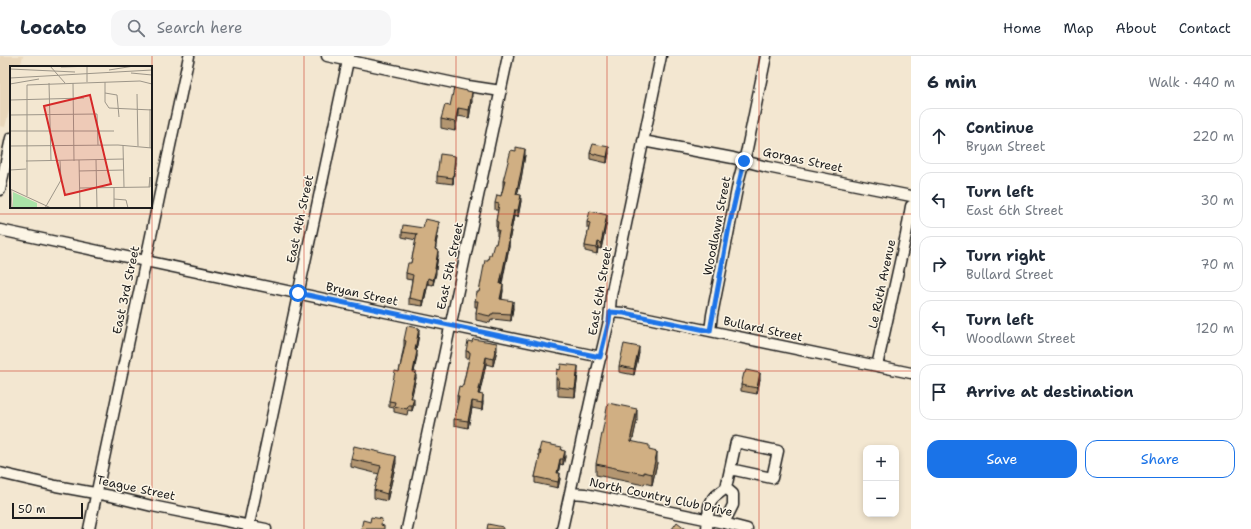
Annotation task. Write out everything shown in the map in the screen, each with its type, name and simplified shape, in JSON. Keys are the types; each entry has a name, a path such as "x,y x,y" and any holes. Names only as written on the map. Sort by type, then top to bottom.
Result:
{"street":[{"name":"East 3rd Street","path":"89,529 189,56"},
{"path":"327,56 348,58 468,86 501,91"},
{"name":"East 5th Street","path":"407,529 508,56"},
{"name":"East 6th Street","path":"562,529 600,357 608,328 611,296 661,56"},
{"name":"Woodlawn Street","path":"710,331 729,227 766,56"},
{"name":"East 4th Street","path":"248,527 348,58"},
{"name":"Gorgas Street","path":"643,141 733,158 911,196"},
{"path":"0,190 10,143"},
{"name":"Le Ruth Avenue","path":"877,366 911,206"},
{"name":"Bryan Street","path":"0,230 600,357"},
{"name":"Bullard Street","path":"610,312 624,313 911,373"},
{"path":"708,524 709,506 713,498 726,488 730,469 736,442 778,451 772,478 730,469"},
{"name":"Teague Street","path":"0,473 248,527 266,529"},
{"path":"724,523 733,505 733,494 726,488"},
{"name":"North Country Club Drive","path":"570,493 585,494 708,524 724,523 747,529"}],"shaded area":[{"path":"0,56 23,56 20,66 10,66 10,107 5,127 0,126"}],"building":[{"path":"454,88 472,92 469,110 458,108 455,122 441,119 445,105 450,106"},
{"path":"593,144 609,147 607,157 590,153"},
{"path":"516,147 525,149 516,194 521,195 518,210 514,210 500,284 503,285 500,299 513,301 511,314 493,313 490,316 476,313 478,301 475,301 477,292 479,292 485,260 488,260 489,255 491,255 494,244 496,244 499,230 497,230 498,222 496,221 499,204 495,203 497,195 501,196 505,181 503,181 511,150 516,151"},
{"path":"440,154 455,156 453,178 437,176"},
{"path":"590,211 607,215 601,243 598,242 597,248 585,246 590,223 587,222"},
{"path":"425,219 439,222 435,243 435,249 438,250 436,269 433,280 428,278 423,301 409,298 413,275 406,273 408,263 411,263 417,234 402,232 403,225 423,228"},
{"path":"407,326 419,328 413,372 416,372 411,394 411,398 414,398 412,405 408,405 407,409 394,406 395,402 389,401 395,371 399,372 406,341 404,340"},
{"path":"473,339 497,343 493,359 486,357 478,394 483,395 482,403 472,401 468,421 454,419 459,396 457,396 459,386 462,387 463,385 470,354 470,352 466,351 468,341 472,342"},
{"path":"624,344 639,347 634,369 619,366"},
{"path":"561,364 578,366 575,389 558,387 559,379 556,379 557,369 560,370"},
{"path":"746,370 760,373 757,388 741,385"},
{"path":"608,403 637,409 630,441 649,445 649,450 657,452 652,474 644,472 644,474 596,464"},
{"path":"541,443 562,447 561,450 565,451 563,459 560,459 557,473 560,473 558,482 535,477 541,451 539,451"},
{"path":"354,446 396,456 387,494 374,490 381,466 351,459"},
{"path":"371,517 382,519 381,525 384,526 384,529 361,529 363,520 370,522"},
{"path":"677,522 686,529 672,529"},
{"path":"488,524 503,527 503,529 487,529"}],"route":[{"path":"298,293 600,357 605,342 610,312 624,313 710,331 729,227 744,161"}]}
